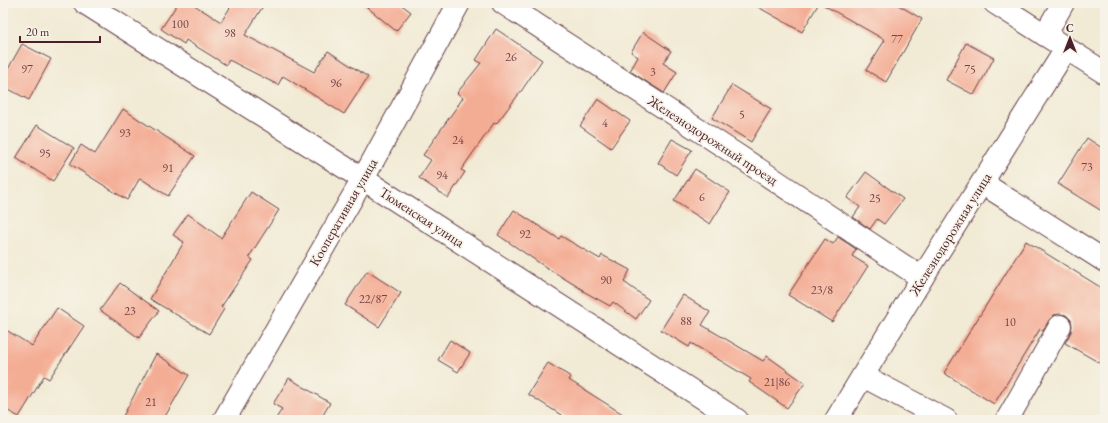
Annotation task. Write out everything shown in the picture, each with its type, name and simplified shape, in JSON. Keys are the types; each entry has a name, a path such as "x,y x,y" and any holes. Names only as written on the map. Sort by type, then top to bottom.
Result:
{"street":[{"name":"Тюменская улица","path":"85,3 363,179 736,420"},
{"name":"Кооперативная улица","path":"224,420 363,179 459,3"},
{"name":"Железнодорожный проезд","path":"503,3 737,155 922,278"},
{"path":"995,3 1105,73"},
{"path":"1045,35 1062,3"},
{"name":"Железнодорожная улица","path":"836,420 922,278 1066,49"},
{"path":"982,183 1105,260"},
{"path":"1007,420 1060,326"},
{"path":"863,376 946,420"}],"building":[{"path":"178,3 191,3 221,22 233,3 265,3 245,35 314,72 328,51 368,77 344,114 283,76 278,85 229,60 226,65 186,40 184,44 161,29"},
{"path":"362,3 399,3 411,12 396,31"},
{"path":"751,3 819,3 802,32"},
{"path":"820,3 895,3 922,19 886,82 866,70 885,40"},
{"path":"496,29 542,60 522,90 496,124 494,123 461,170 465,172 448,198 419,178 431,160 423,155 463,98 457,93 481,63 476,60"},
{"path":"643,32 671,51 663,63 677,72 664,93 630,71 638,57 631,52"},
{"path":"966,43 994,58 974,95 946,80"},
{"path":"22,44 51,59 29,100 3,86 3,78"},
{"path":"732,85 771,109 751,142 712,118"},
{"path":"598,99 630,121 611,148 580,126"},
{"path":"123,109 195,156 168,196 140,178 127,200 70,164 81,145 95,154"},
{"path":"37,125 74,148 53,181 16,158"},
{"path":"1087,138 1105,150 1105,213 1058,184"},
{"path":"672,139 692,150 676,175 658,163"},
{"path":"695,169 730,192 710,224 674,201"},
{"path":"866,172 903,199 884,224 877,219 870,229 853,217 860,207 847,198"},
{"path":"251,192 279,210 249,257 253,260 221,307 224,309 209,334 150,299 184,242 173,235 188,214 221,238"},
{"path":"514,210 559,239 561,236 600,259 602,255 630,270 624,282 649,300 636,319 613,302 610,306 583,291 498,235"},
{"path":"838,237 856,249 852,256 868,266 832,322 788,295 825,239 833,244"},
{"path":"1026,241 1105,290 1105,366 1065,343 1071,332 1071,320 1066,315 1054,315 1049,320 1043,331 1040,329 994,404 944,373"},
{"path":"367,271 401,293 379,327 345,305"},
{"path":"120,283 159,311 139,338 100,310"},
{"path":"683,295 710,312 702,325 763,361 767,356 805,383 787,408 749,382 751,379 691,343 689,347 661,330"},
{"path":"57,308 84,326 49,379 44,376 19,417 3,408 3,328 32,346"},
{"path":"450,340 470,353 458,372 438,360"},
{"path":"156,354 189,375 163,420 121,420"},
{"path":"548,363 571,377 569,380 632,420 569,420 528,394"},
{"path":"289,378 330,403 320,420 275,420 282,409 273,404"}]}
